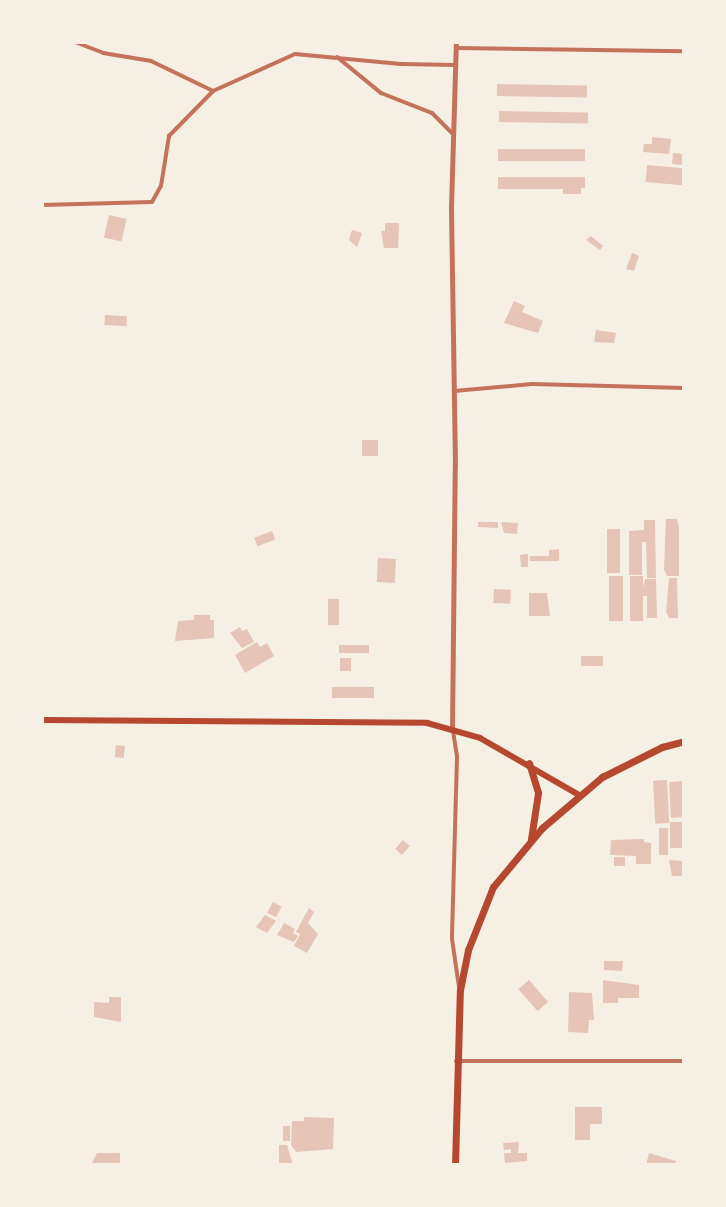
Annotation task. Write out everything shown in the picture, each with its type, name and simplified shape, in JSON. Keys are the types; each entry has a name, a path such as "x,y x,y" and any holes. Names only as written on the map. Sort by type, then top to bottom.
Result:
{"highway":[{"path":"454,1165 460,990 468,950 493,887 531,839 579,795 628,763 684,741"},
{"path":"529,763 538,793 531,839"}],"main road":[{"path":"42,720 336,720 427,723 480,738 529,763 579,795"}],"street":[{"path":"75,42 103,54 151,61 213,91"},
{"path":"460,990 452,939 457,757 452,730 453,134 456,45 684,51"},
{"path":"42,205 152,202 161,186 169,136 213,91 295,54 337,56 401,64 455,65"},
{"path":"337,56 381,93 432,113 453,134"},
{"path":"454,391 532,384 684,388"},
{"path":"456,1060 684,1061"}],"lane":[{"path":"347,1165 426,1165"}],"building":[{"path":"497,84 587,86 587,98 497,96"},
{"path":"499,111 588,113 588,124 499,122"},
{"path":"652,137 671,139 669,154 643,152 644,144 652,144"},
{"path":"498,149 585,149 585,161 498,161"},
{"path":"673,153 684,154 683,165 672,164"},
{"path":"647,165 684,168 682,185 646,182"},
{"path":"498,177 585,177 585,188 581,188 581,194 563,194 563,189 498,189"},
{"path":"109,215 127,219 121,241 104,237"},
{"path":"385,223 399,223 398,248 384,248 381,231 385,231"},
{"path":"352,230 362,233 357,247 349,240"},
{"path":"591,236 603,246 600,250 586,240"},
{"path":"632,253 639,256 634,271 626,269"},
{"path":"514,301 525,306 522,312 543,321 538,333 504,323"},
{"path":"105,315 127,316 126,326 104,325"},
{"path":"596,330 616,333 614,343 594,342"},
{"path":"362,440 378,440 378,456 362,456"},
{"path":"666,519 677,519 679,576 667,576 664,569"},
{"path":"644,520 655,520 656,578 647,578 646,542 642,542 642,575 629,575 629,531 644,530"},
{"path":"478,522 498,522 498,528 478,527"},
{"path":"501,522 518,523 517,534 504,533"},
{"path":"607,529 620,529 620,573 607,573"},
{"path":"272,531 275,539 257,546 254,538"},
{"path":"559,549 559,561 530,561 530,556 549,556 549,550"},
{"path":"528,554 528,567 521,567 520,555"},
{"path":"378,558 396,559 395,583 377,582"},
{"path":"609,576 623,576 623,621 609,621"},
{"path":"630,576 643,576 643,588 645,579 656,579 657,618 647,618 647,596 643,596 643,621 630,621"},
{"path":"669,578 677,578 678,618 669,618 666,612"},
{"path":"494,589 511,590 510,604 493,603"},
{"path":"529,593 547,593 550,616 529,616"},
{"path":"328,599 339,599 339,625 328,625"},
{"path":"194,615 210,615 210,620 214,620 214,638 175,641 178,621 194,620"},
{"path":"240,627 242,631 247,629 254,642 242,648 230,633"},
{"path":"257,642 260,647 267,643 274,656 245,673 235,655"},
{"path":"339,645 369,645 369,653 339,653"},
{"path":"581,656 603,656 603,666 581,666"},
{"path":"340,658 351,658 351,671 340,671"},
{"path":"332,687 374,687 374,698 332,698"},
{"path":"116,745 125,746 124,758 115,757"},
{"path":"667,780 669,823 655,824 653,781"},
{"path":"684,781 684,817 671,818 669,782"},
{"path":"670,822 682,822 682,848 670,848"},
{"path":"659,828 668,828 668,855 659,855"},
{"path":"644,839 644,842 651,843 651,864 636,864 636,856 610,855 611,840"},
{"path":"403,840 410,846 402,855 395,849"},
{"path":"614,857 625,857 625,866 614,866"},
{"path":"669,860 683,861 683,876 672,876"},
{"path":"273,902 282,907 276,917 267,912"},
{"path":"309,908 314,912 308,923 318,934 307,953 294,946 300,934 296,932"},
{"path":"265,915 276,921 267,933 256,927"},
{"path":"284,923 295,929 293,933 298,936 294,942 277,935"},
{"path":"604,961 623,961 622,971 604,970"},
{"path":"529,980 548,1002 537,1011 518,989"},
{"path":"603,980 639,985 639,998 618,998 618,1003 603,1003"},
{"path":"569,992 592,993 594,1020 589,1020 588,1033 568,1032"},
{"path":"109,997 121,997 121,1022 94,1017 94,1002 109,1003"},
{"path":"575,1107 602,1107 602,1124 590,1124 590,1140 575,1140"},
{"path":"304,1117 334,1118 333,1149 296,1152 291,1145 292,1121 304,1121"},
{"path":"283,1126 290,1126 290,1141 283,1141"},
{"path":"519,1142 518,1153 527,1153 527,1161 505,1163 504,1153 511,1153 511,1149 504,1150 503,1143"},
{"path":"279,1145 287,1145 293,1165 279,1165"},
{"path":"97,1153 120,1153 120,1165 91,1165"},
{"path":"649,1153 676,1161 675,1165 646,1165"}]}
